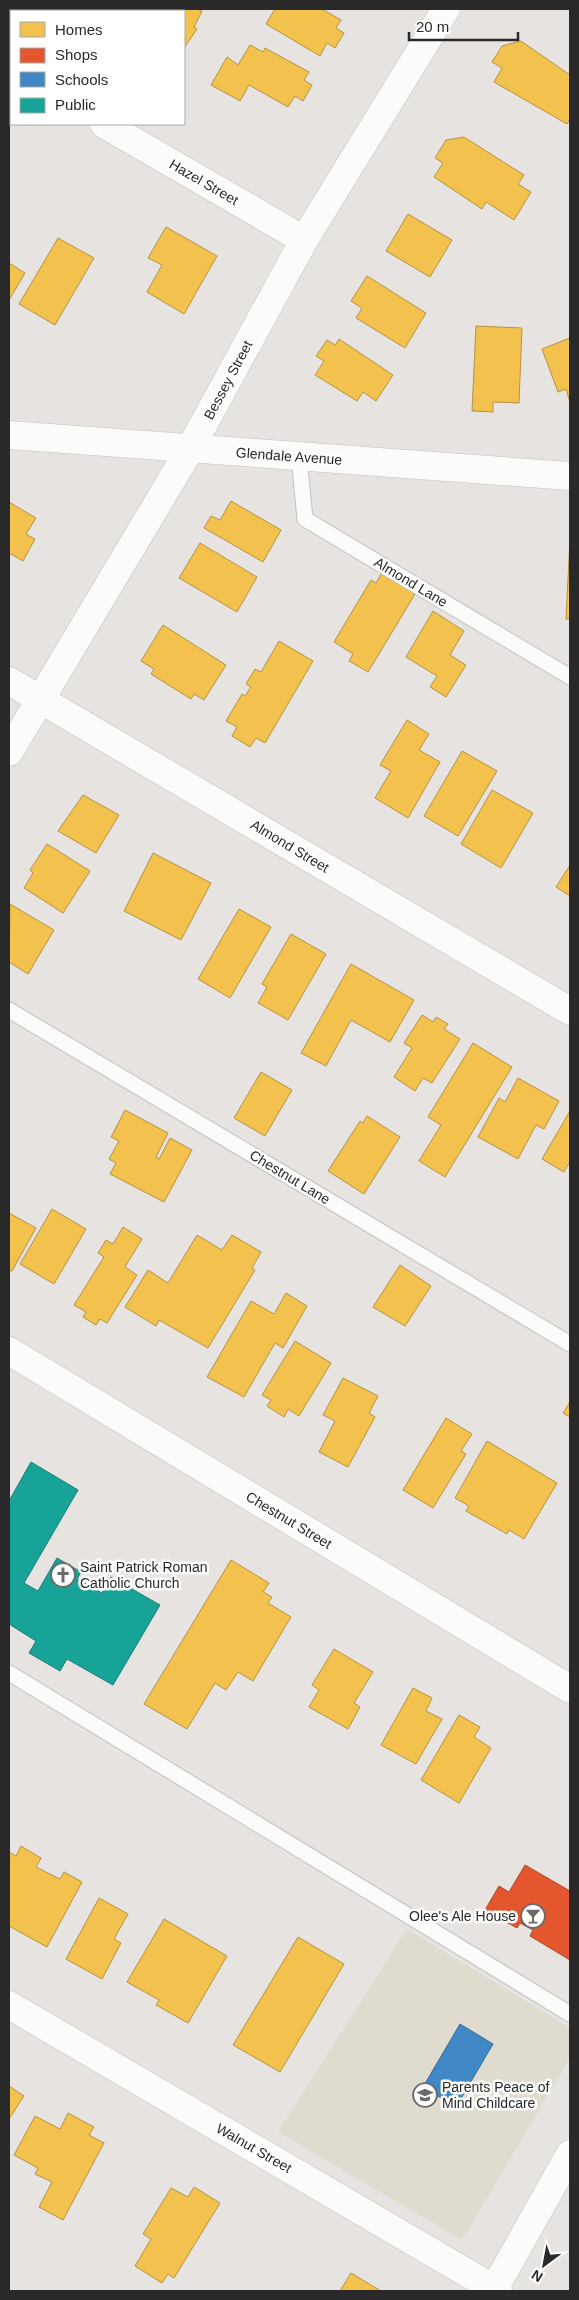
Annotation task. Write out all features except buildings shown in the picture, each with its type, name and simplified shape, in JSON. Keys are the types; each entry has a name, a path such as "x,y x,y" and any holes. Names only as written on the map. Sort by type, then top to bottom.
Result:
{"street":[{"name":"Bessey Street","path":"9,752 190,449 304,240 446,9"},
{"name":"Hazel Street","path":"106,125 304,240"},
{"name":"Glendale Avenue","path":"9,436 570,476"},
{"name":"Almond Street","path":"9,681 570,1011"},
{"name":"Chestnut Street","path":"9,1351 570,1689"},
{"name":"Walnut Street","path":"9,2005 495,2290"},
{"path":"495,2290 570,2154"}],"lane":[{"name":"Almond Lane","path":"299,457 305,519 570,677"},
{"name":"Chestnut Lane","path":"9,1010 570,1344"},
{"path":"9,1673 570,2014"}],"shaded area":[{"name":"Parents Peace of Mind Childcare","path":"407,1929 570,2028 570,2058 462,2240 278,2132"}],"place":[{"name":"Saint Patrick Roman Catholic Church","path":"63,1575"},
{"name":"Olee's Ale House","path":"533,1916"},
{"name":"Parents Peace of Mind Childcare","path":"425,2095"}]}
